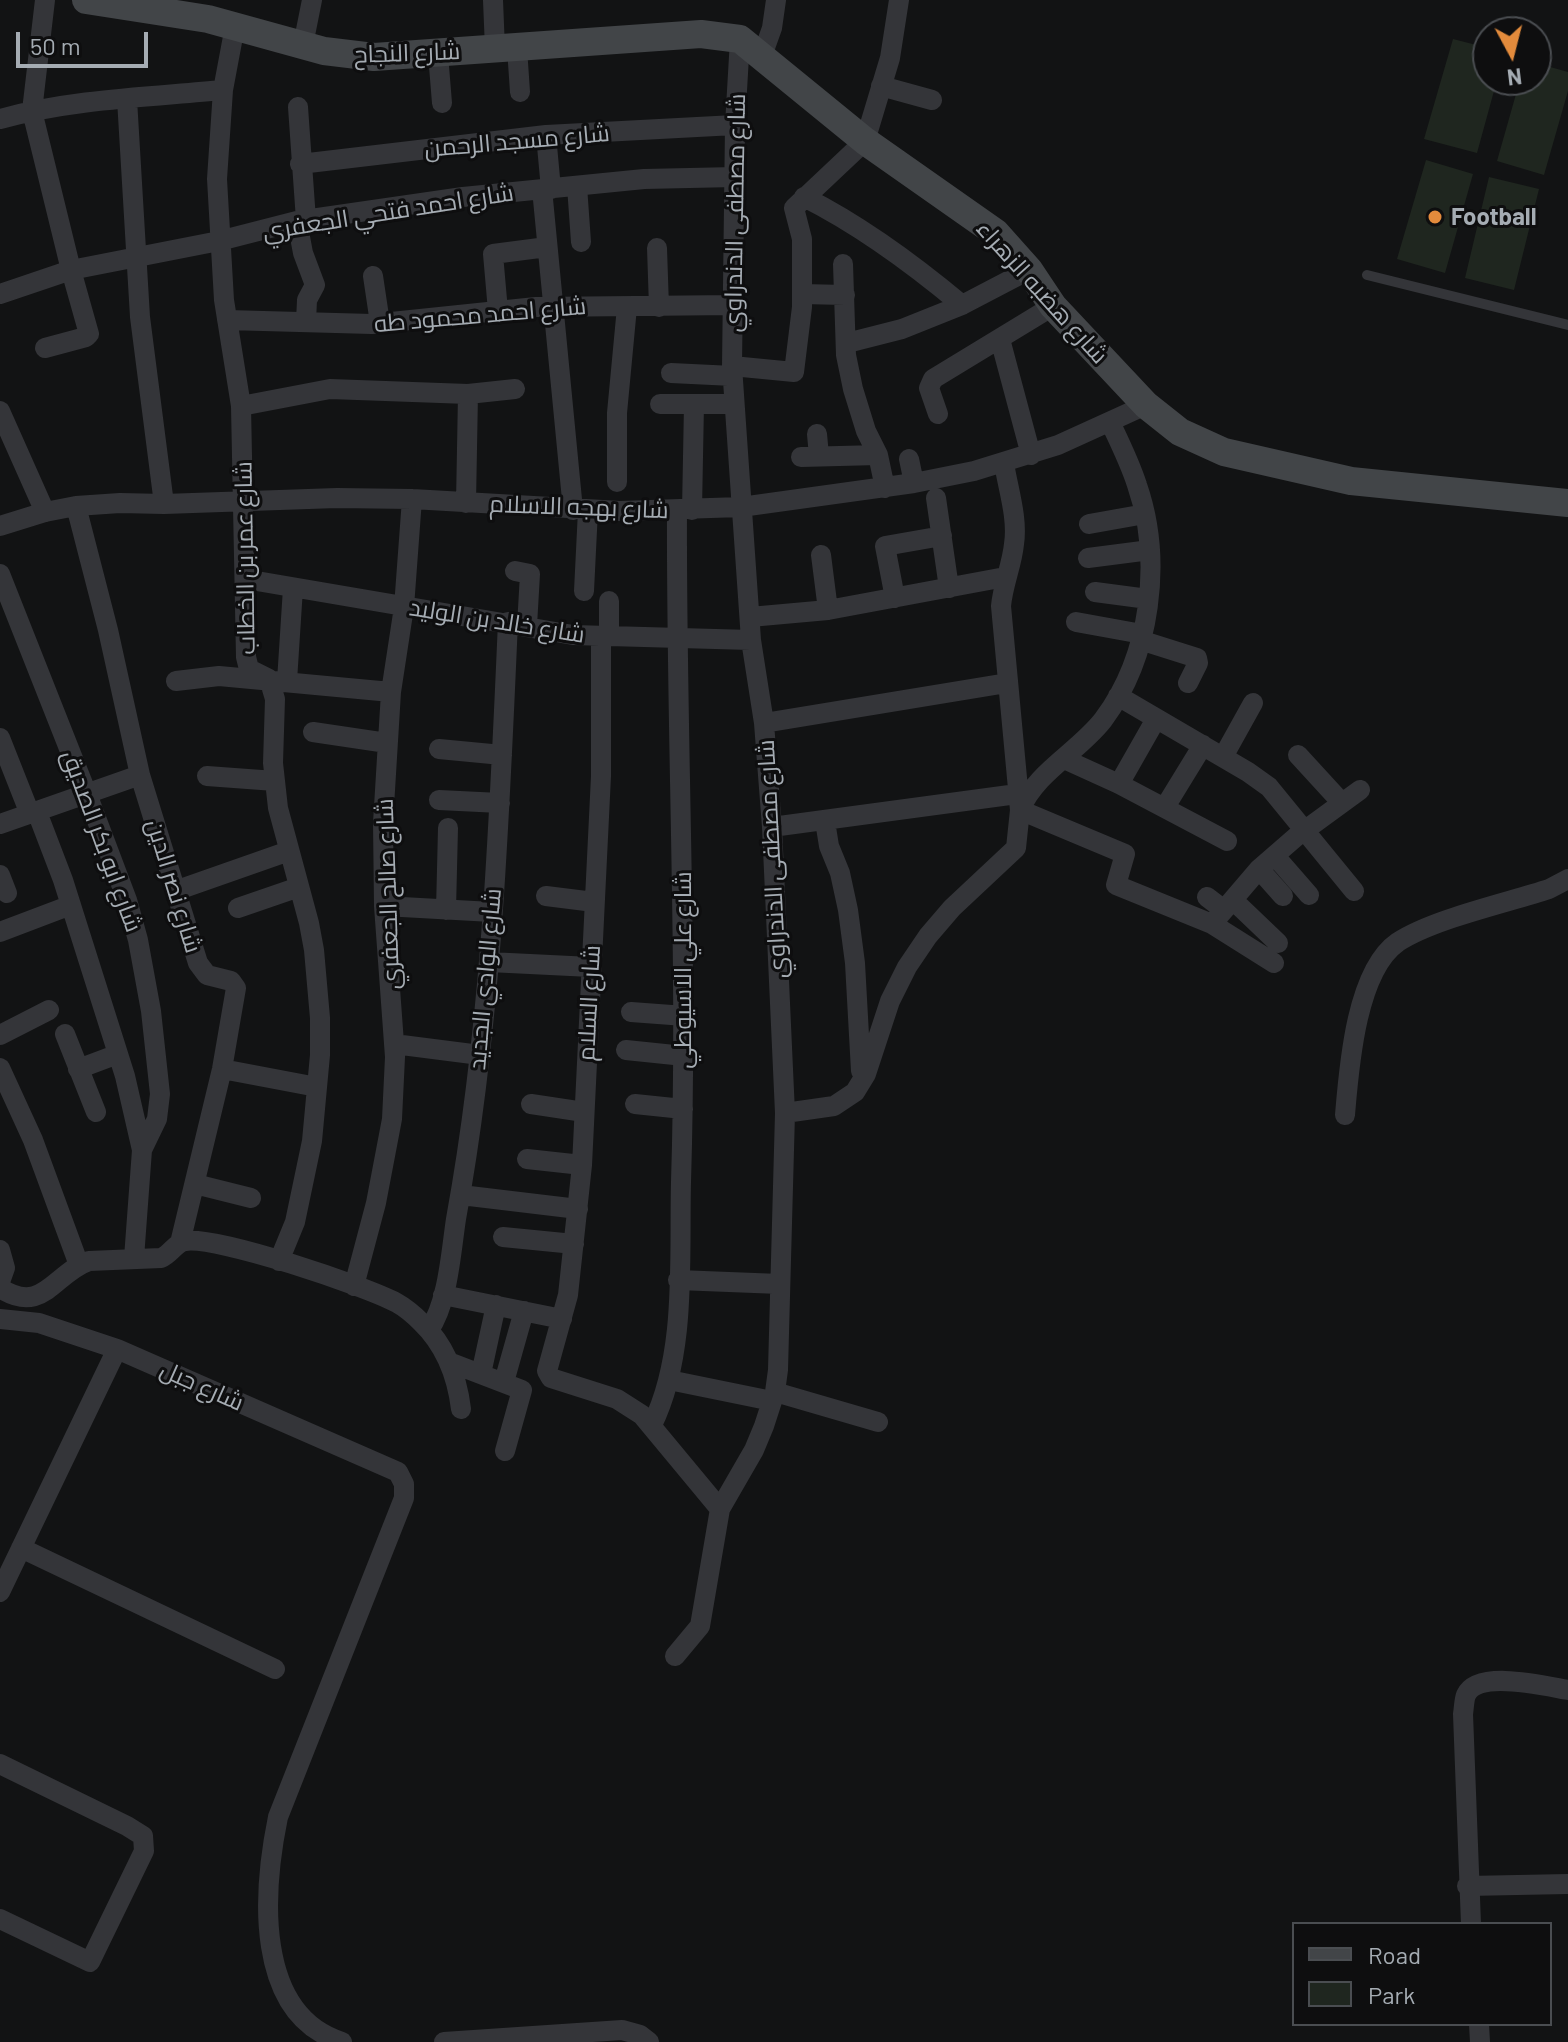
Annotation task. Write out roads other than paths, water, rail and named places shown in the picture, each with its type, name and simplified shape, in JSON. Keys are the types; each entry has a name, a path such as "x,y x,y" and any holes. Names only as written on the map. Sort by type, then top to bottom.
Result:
{"street":[{"path":"45,0 32,111 89,336 45,348"},
{"name":"شارع النجاح","path":"86,0 171,6 345,55 374,57 506,49"},
{"path":"303,45 312,0"},
{"path":"493,0 520,92"},
{"name":"شارع مصطفى الدندراوي","path":"675,1656 700,1626 720,1509 754,1450 774,1396 785,1113 772,827 764,723 751,640 732,371 735,125 751,48 772,28 776,0"},
{"path":"671,373 794,372 801,323 802,232 794,208 865,141 890,58 899,0"},
{"name":"شارع عمر بن الخطاب","path":"235,26 223,90 217,179 227,320 241,406 246,664 249,669 278,680 275,699 278,808 314,950 318,987 320,1055 312,1141 298,1209 279,1261"},
{"path":"506,49 701,34 751,48"},
{"name":"شارع هضبه الزهراء","path":"751,48 865,141 996,233 1029,270 1053,306 1146,405 1180,432 1224,452 1351,481 1568,503"},
{"path":"438,54 442,103"},
{"path":"881,86 932,100"},
{"path":"0,119 32,111 223,90"},
{"path":"127,99 140,317 164,504"},
{"path":"298,107 303,253 315,285 307,300 306,322"},
{"name":"شارع مسجد الرحمن","path":"300,164 546,135 735,125"},
{"path":"546,135 547,247 580,510 584,591"},
{"name":"شارع احمد فتحي الجعفري","path":"0,294 71,270 219,241 301,220 463,197 644,179 735,177"},
{"path":"577,186 581,242"},
{"path":"804,197 846,218 925,274 962,305"},
{"path":"498,311 493,254 547,247"},
{"path":"657,248 659,307"},
{"path":"843,264 846,355 853,389 866,431 878,455 885,488"},
{"path":"847,343 902,329 962,305 1029,270"},
{"path":"373,276 380,323"},
{"path":"802,294 845,295"},
{"name":"شارع احمد محمود طه","path":"227,320 380,323 553,306 734,305"},
{"path":"938,414 929,388 931,381 1053,306"},
{"path":"617,482 617,413 627,307"},
{"path":"1000,339 1031,455"},
{"path":"241,406 330,389 468,394 515,389"},
{"path":"466,503 468,394"},
{"path":"660,404 734,404"},
{"name":"شارع علي الاسيوطي","path":"652,1425 673,1365 678,1280 685,1016 677,638 694,404"},
{"name":"شارع بهجه الاسلام","path":"0,526 76,506 120,503 412,499 580,510 685,511 741,507 885,488 1004,463 1031,455 1146,405"},
{"path":"0,411 45,512"},
{"path":"1018,802 1103,719 1118,696 1141,637 1148,599 1150,550 1145,514 1134,476 1110,422"},
{"path":"817,434 810,457 878,455"},
{"path":"909,459 914,483"},
{"path":"785,1113 834,1106 862,1083 890,1001 907,967 952,908 1016,848 1018,802 1001,606 1005,577 1012,558 1015,526 1004,463"},
{"path":"936,498 949,588"},
{"name":"شارع صالح الجعفري","path":"354,1286 376,1203 392,1119 394,1044 384,906 383,823 391,692 404,607 412,499"},
{"name":"شارع نصر الدين","path":"76,506 140,775 201,970 213,979 231,981 236,988 222,1069 180,1243"},
{"path":"1089,524 1145,514"},
{"path":"895,598 885,546 942,536"},
{"path":"1088,558 1150,550"},
{"path":"821,555 828,610"},
{"name":"شارع الوادي الجديد","path":"429,1330 438,1315 443,1295 461,1195 480,1055 502,755 518,624 530,574 515,571"},
{"name":"شارع ابو بكر الصديق","path":"0,574 127,900 138,940 151,1011 160,1108 154,1129 142,1150 134,1258"},
{"path":"750,617 828,610 1005,577"},
{"name":"شارع خالد بن الوليد","path":"245,579 573,635 751,640"},
{"path":"278,680 293,588"},
{"path":"1095,592 1148,599"},
{"name":"شارع السلام","path":"609,601 582,1165 562,1319 548,1367 551,1378 617,1399 652,1425"},
{"path":"1076,622 1141,637 1199,660 1188,683"},
{"path":"176,681 219,676 391,692"},
{"path":"764,723 1007,683"},
{"path":"1118,696 1269,787 1354,891"},
{"path":"1223,757 1253,703"},
{"path":"1119,784 1156,719"},
{"path":"313,732 387,743"},
{"path":"0,738 71,905 132,1100 142,1150"},
{"path":"1165,807 1203,745"},
{"path":"439,749 502,755"},
{"path":"1298,755 1342,803"},
{"path":"1064,759 1165,807 1227,841"},
{"path":"0,824 140,775"},
{"path":"207,776 275,781"},
{"path":"1223,911 1267,862 1304,830 1360,790"},
{"path":"439,800 500,803"},
{"path":"772,827 1018,802 1125,854 1116,885 1223,911 1276,953 1207,897"},
{"path":"825,821 848,910 855,963 862,1083"},
{"path":"446,910 448,828"},
{"path":"175,891 289,851"},
{"path":"1267,862 1309,895"},
{"path":"1267,862 1283,896"},
{"path":"1345,1115 1348,1075 1363,995 1375,966 1396,943 1424,929 1549,889 1568,879"},
{"path":"238,908 299,887"},
{"path":"546,896 594,902"},
{"path":"0,932 71,905"},
{"path":"384,906 492,912"},
{"path":"489,962 591,967"},
{"path":"0,1035 49,1010"},
{"path":"631,1012 685,1016"},
{"path":"65,1034 96,1112"},
{"path":"394,1044 480,1055"},
{"path":"626,1050 684,1056"},
{"path":"78,1069 118,1054"},
{"path":"0,1068 33,1140 79,1265"},
{"path":"222,1069 317,1087"},
{"path":"531,1104 584,1112"},
{"path":"635,1104 683,1109"},
{"path":"527,1159 582,1165"},
{"path":"195,1184 251,1198"},
{"path":"461,1195 578,1209"},
{"path":"503,1237 574,1244"},
{"path":"0,1250 5,1268 0,1285 15,1296 41,1295 53,1288 69,1270 89,1261 165,1256 180,1243 203,1242 279,1261 354,1286 395,1302 429,1330 449,1362 461,1409"},
{"path":"678,1280 780,1284"},
{"path":"443,1295 562,1319"},
{"path":"481,1374 496,1305"},
{"path":"504,1382 524,1311"},
{"name":"شارع جبل","path":"0,1319 39,1323 117,1349 398,1472 404,1484 404,1498 278,1817 270,1854 270,1931 274,1964 281,1987 304,2022"},
{"path":"0,1592 117,1349"},
{"path":"449,1362 519,1387 523,1393 505,1451"},
{"path":"669,1380 774,1396 878,1422"},
{"path":"652,1425 720,1509"},
{"path":"21,1548 275,1669"},
{"path":"1471,1922 1467,1886 1463,1714 1467,1694 1476,1684 1497,1680 1568,1690"},
{"path":"0,1764 143,1836 144,1851 90,1962 0,1919"},
{"path":"1467,1886 1568,1884"},
{"path":"296,2042 304,2022 326,2037 342,2042"},
{"path":"444,2042 622,2030 640,2035 649,2042"}],"lane":[{"path":"1367,275 1568,325"}],"place":[{"name":"Football","path":"1435,217"}]}
